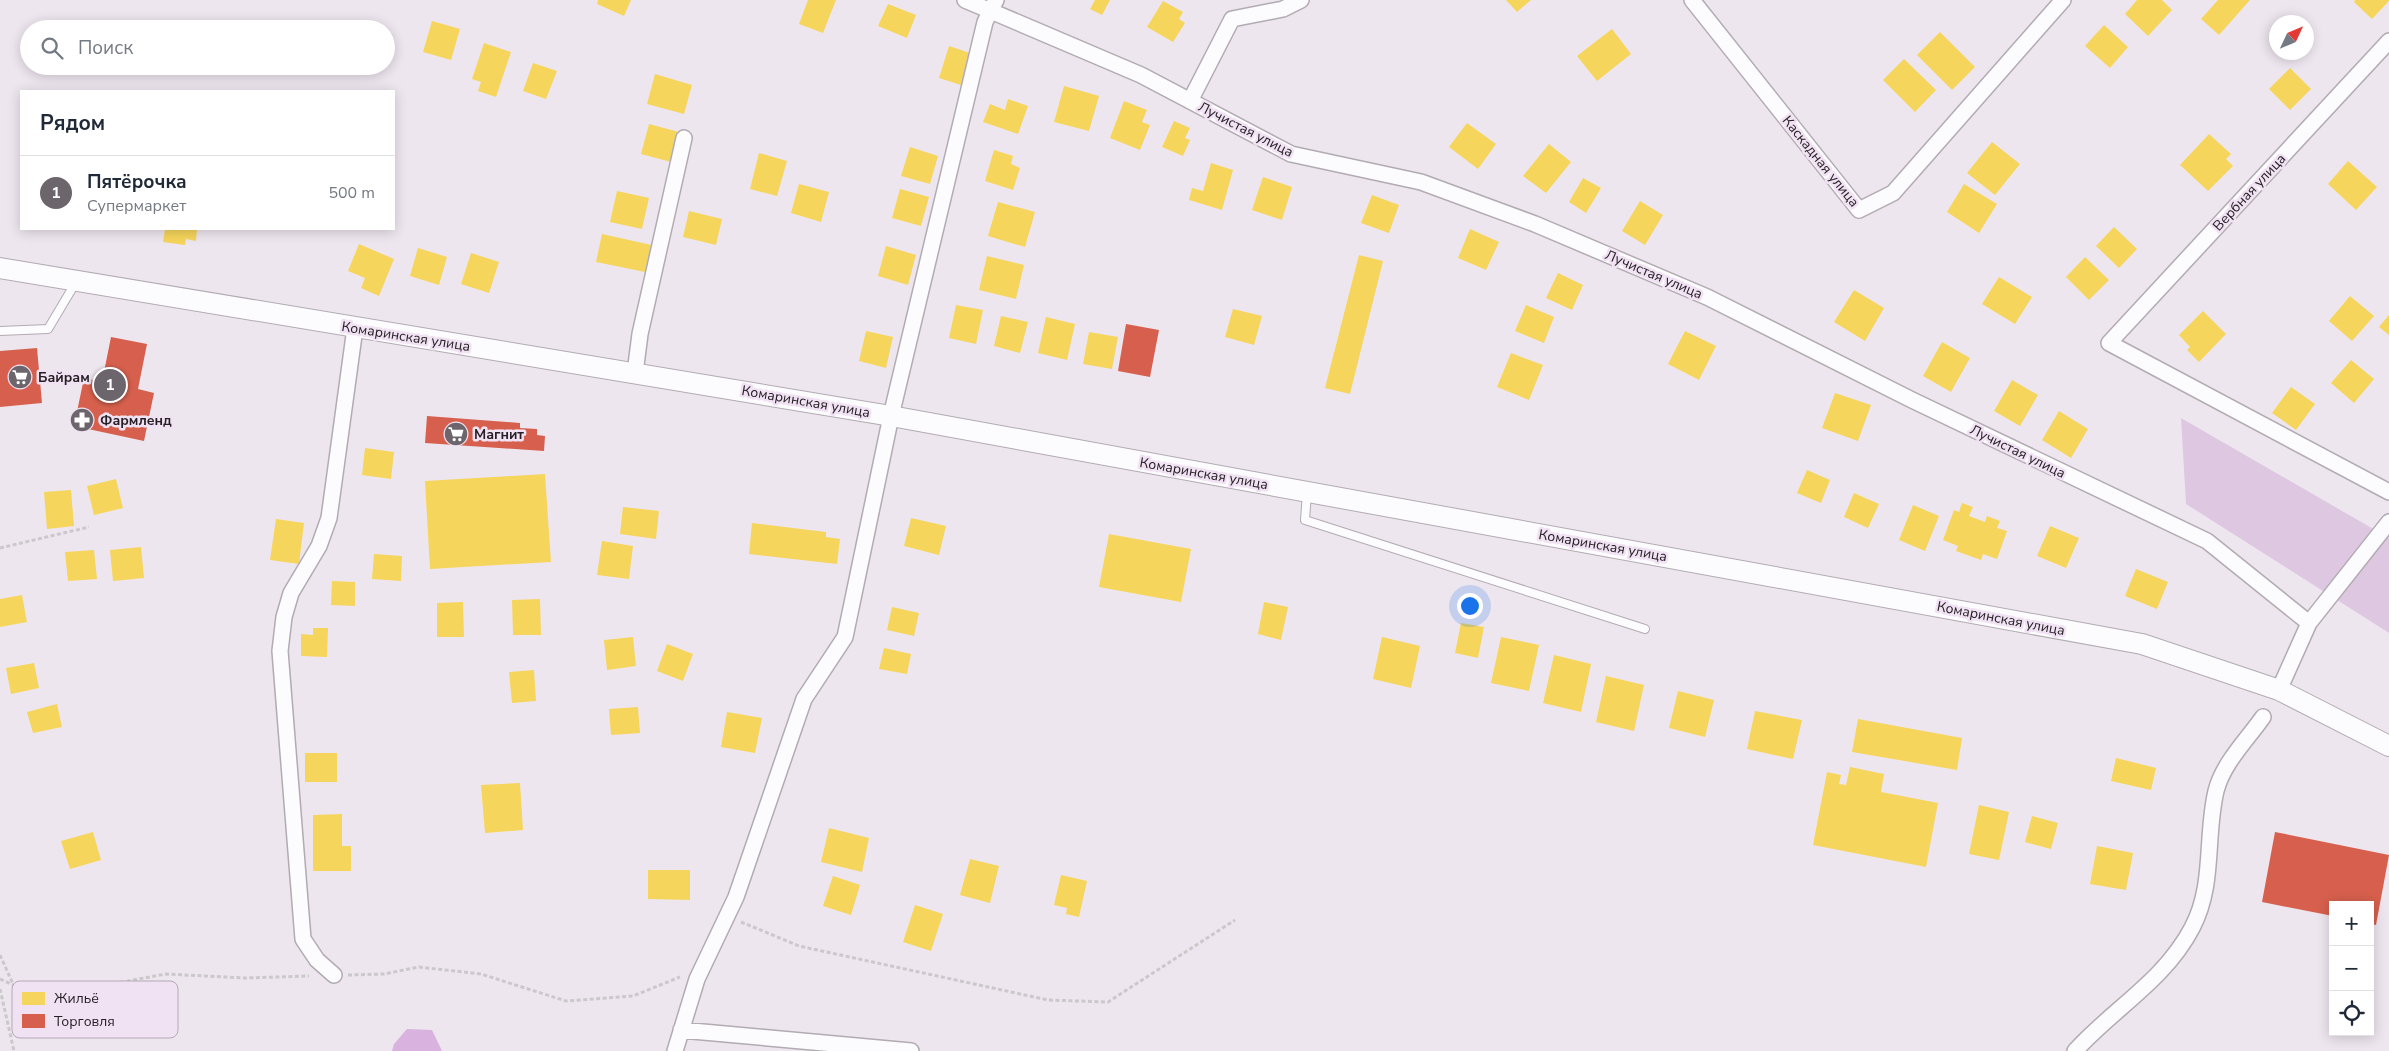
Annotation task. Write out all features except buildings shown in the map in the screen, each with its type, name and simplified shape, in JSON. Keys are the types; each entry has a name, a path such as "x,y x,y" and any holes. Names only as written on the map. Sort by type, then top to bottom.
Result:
{"street":[{"name":"Лучистая улица","path":"965,0 992,6 1141,75 1291,154 1421,182 1535,224 1708,297 1912,400 2207,541 2309,622"},
{"path":"1190,100 1232,19 1283,10 1301,0"},
{"name":"Каскадная улица","path":"1692,0 1860,210 1893,193 2063,0"},
{"path":"675,1051 699,973 736,897 764,809 804,699 845,637 890,416 984,22 992,6"},
{"name":"Вербная улица","path":"2389,41 2109,343 2389,492"},
{"path":"635,373 640,334 684,138"},
{"name":"Комаринская улица","path":"0,268 890,416 2142,644 2279,690 2389,746"},
{"path":"334,975 317,960 304,940 280,652 284,617 291,593 319,546 329,518 355,328"},
{"path":"2279,690 2309,622 2389,522"},
{"path":"2075,1051 2110,1016 2138,995 2167,966 2192,928 2205,895 2216,791 2224,770 2262,717"},
{"path":"681,1030 911,1051"}],"lane":[{"path":"0,331 48,329 77,281"},
{"path":"1307,491 1305,520 1645,629"}],"path":[{"path":"0,548 89,527"},
{"path":"727,915 799,946 1048,1000 1108,1002 1234,920"},
{"path":"0,955 12,982"},
{"path":"128,981 166,974 245,978 384,974 419,967 481,974 566,1001 633,996 699,973"},
{"path":"0,979 12,984"},
{"path":"0,989 14,1051"}],"shaded area":[{"path":"2181,418 2389,538 2389,633 2186,504"},
{"path":"407,1029 432,1030 442,1051 392,1051 394,1044"}],"place":[{"name":"Байрам","path":"20,377"},
{"name":"Пятёрочка","path":"110,385"},
{"name":"Фармленд","path":"82,420"},
{"name":"Магнит","path":"456,434"}]}
